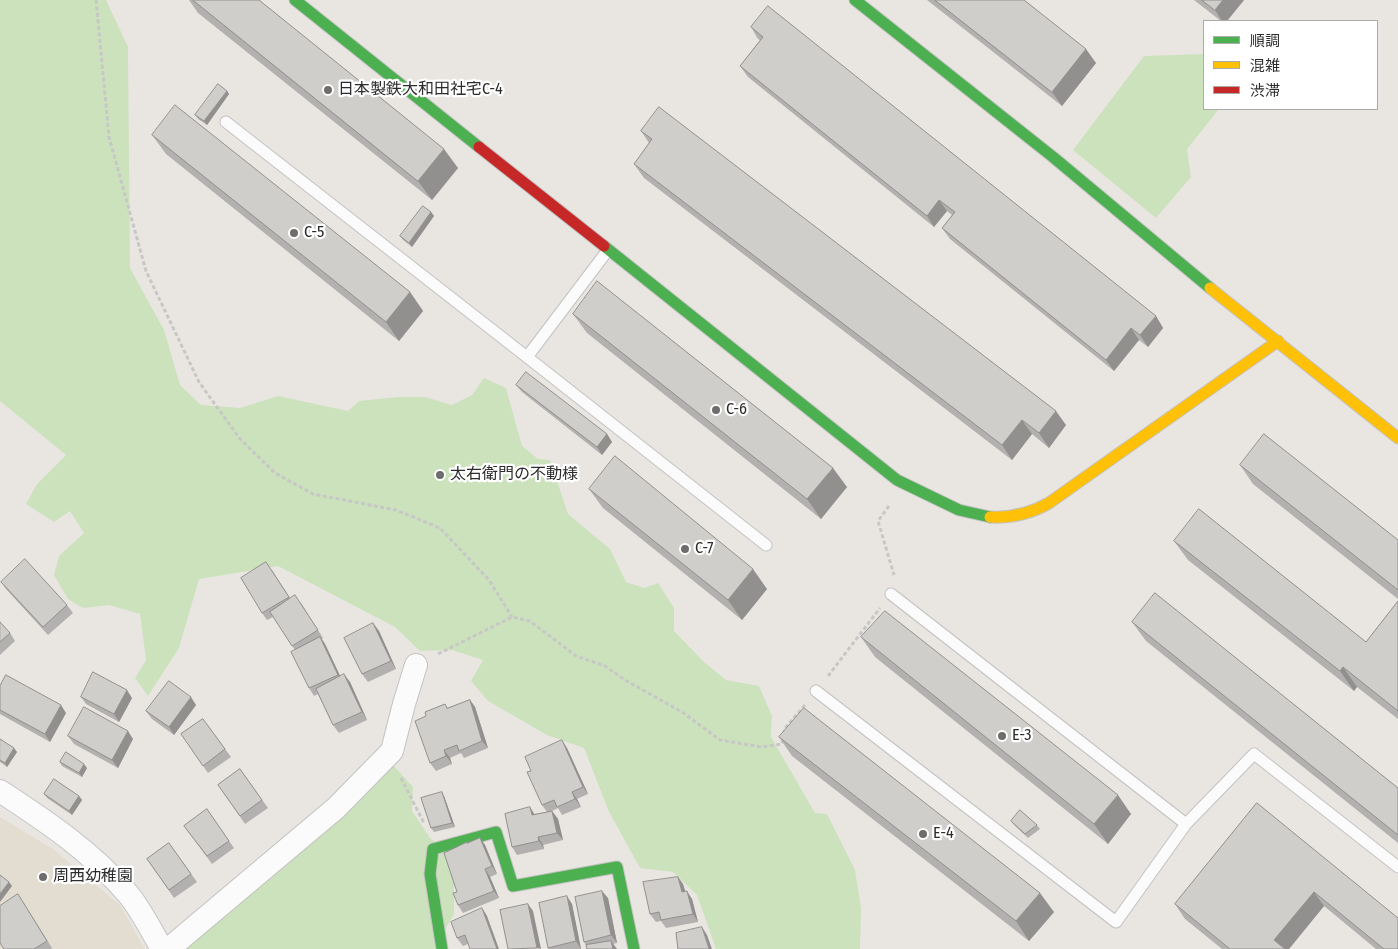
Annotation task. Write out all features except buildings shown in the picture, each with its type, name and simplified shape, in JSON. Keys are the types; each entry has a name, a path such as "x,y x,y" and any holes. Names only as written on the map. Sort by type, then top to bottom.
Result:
{"street":[{"path":"295,0 897,480 958,511 982,517 1011,517 1026,514 1040,508 1070,489 1278,341"},
{"path":"855,0 1053,157 1205,284 1398,438"},
{"path":"0,791 39,816 84,851 129,895 167,947 336,808 392,751 416,665"},
{"path":"442,949 430,874 433,849 496,832 513,886 617,867 634,949"}],"lane":[{"path":"226,122 766,546"},
{"path":"527,357 608,250"},
{"path":"892,594 1186,824"},
{"path":"816,691 1116,922 1186,824 1254,754 1398,867"}],"path":[{"path":"96,0 109,138 146,270 199,382 240,438 275,473 313,494 396,510 440,528 489,580 512,617"},
{"path":"451,648 512,617 530,621 576,656 605,666 625,680 682,712 720,740 762,747 782,744 785,728 892,594 896,583 878,521 894,500"},
{"path":"392,751 393,764 431,838 433,849"}],"shaded area":[{"name":"周西幼稚園","path":"0,817 53,849 120,905 145,949 0,949"}],"green space":[{"path":"0,0 106,0 128,47 130,268 164,330 180,385 201,405 240,408 278,396 348,411 359,401 398,397 425,397 452,405 472,395 484,378 506,388 522,446 538,459 550,460 568,514 610,549 626,582 644,588 658,583 674,608 674,631 703,661 726,680 759,686 772,716 771,737 815,813 827,814 855,870 861,908 860,949 716,949 697,895 673,872 640,868 609,812 584,748 547,735 488,701 471,681 483,660 452,650 420,651 395,627 278,566 199,579 179,648 148,696 135,678 146,660 140,614 109,605 83,608 68,599 54,575 59,556 84,533 70,511 54,522 26,504 37,484 66,455 0,401"},
{"path":"1203,54 1203,110 1218,110 1187,149 1191,177 1156,218 1073,150 1144,56"},
{"path":"380,764 394,766 413,787 412,811 430,838 454,856 454,914 434,949 185,949"}],"traffic: fast":[{"path":"295,0 479,147"},
{"path":"855,0 1053,157 1210,288"},
{"path":"604,246 897,480 959,510 990,517"},
{"path":"442,949 430,874 433,849 496,832 513,886 617,867 634,949"}],"traffic: slow":[{"path":"1210,288 1398,438"},
{"path":"990,517 1006,517 1021,514 1049,503 1278,341"}],"traffic: jam":[{"path":"479,147 604,246"}],"place":[{"name":"日本製鉄大和田社宅C-4","path":"328,90"},
{"name":"C-5","path":"294,233"},
{"name":"C-6","path":"716,410"},
{"name":"太右衛門の不動様","path":"440,475"},
{"name":"C-7","path":"685,549"},
{"name":"E-3","path":"1002,736"},
{"name":"E-4","path":"923,834"},
{"name":"周西幼稚園","path":"43,877"}]}
